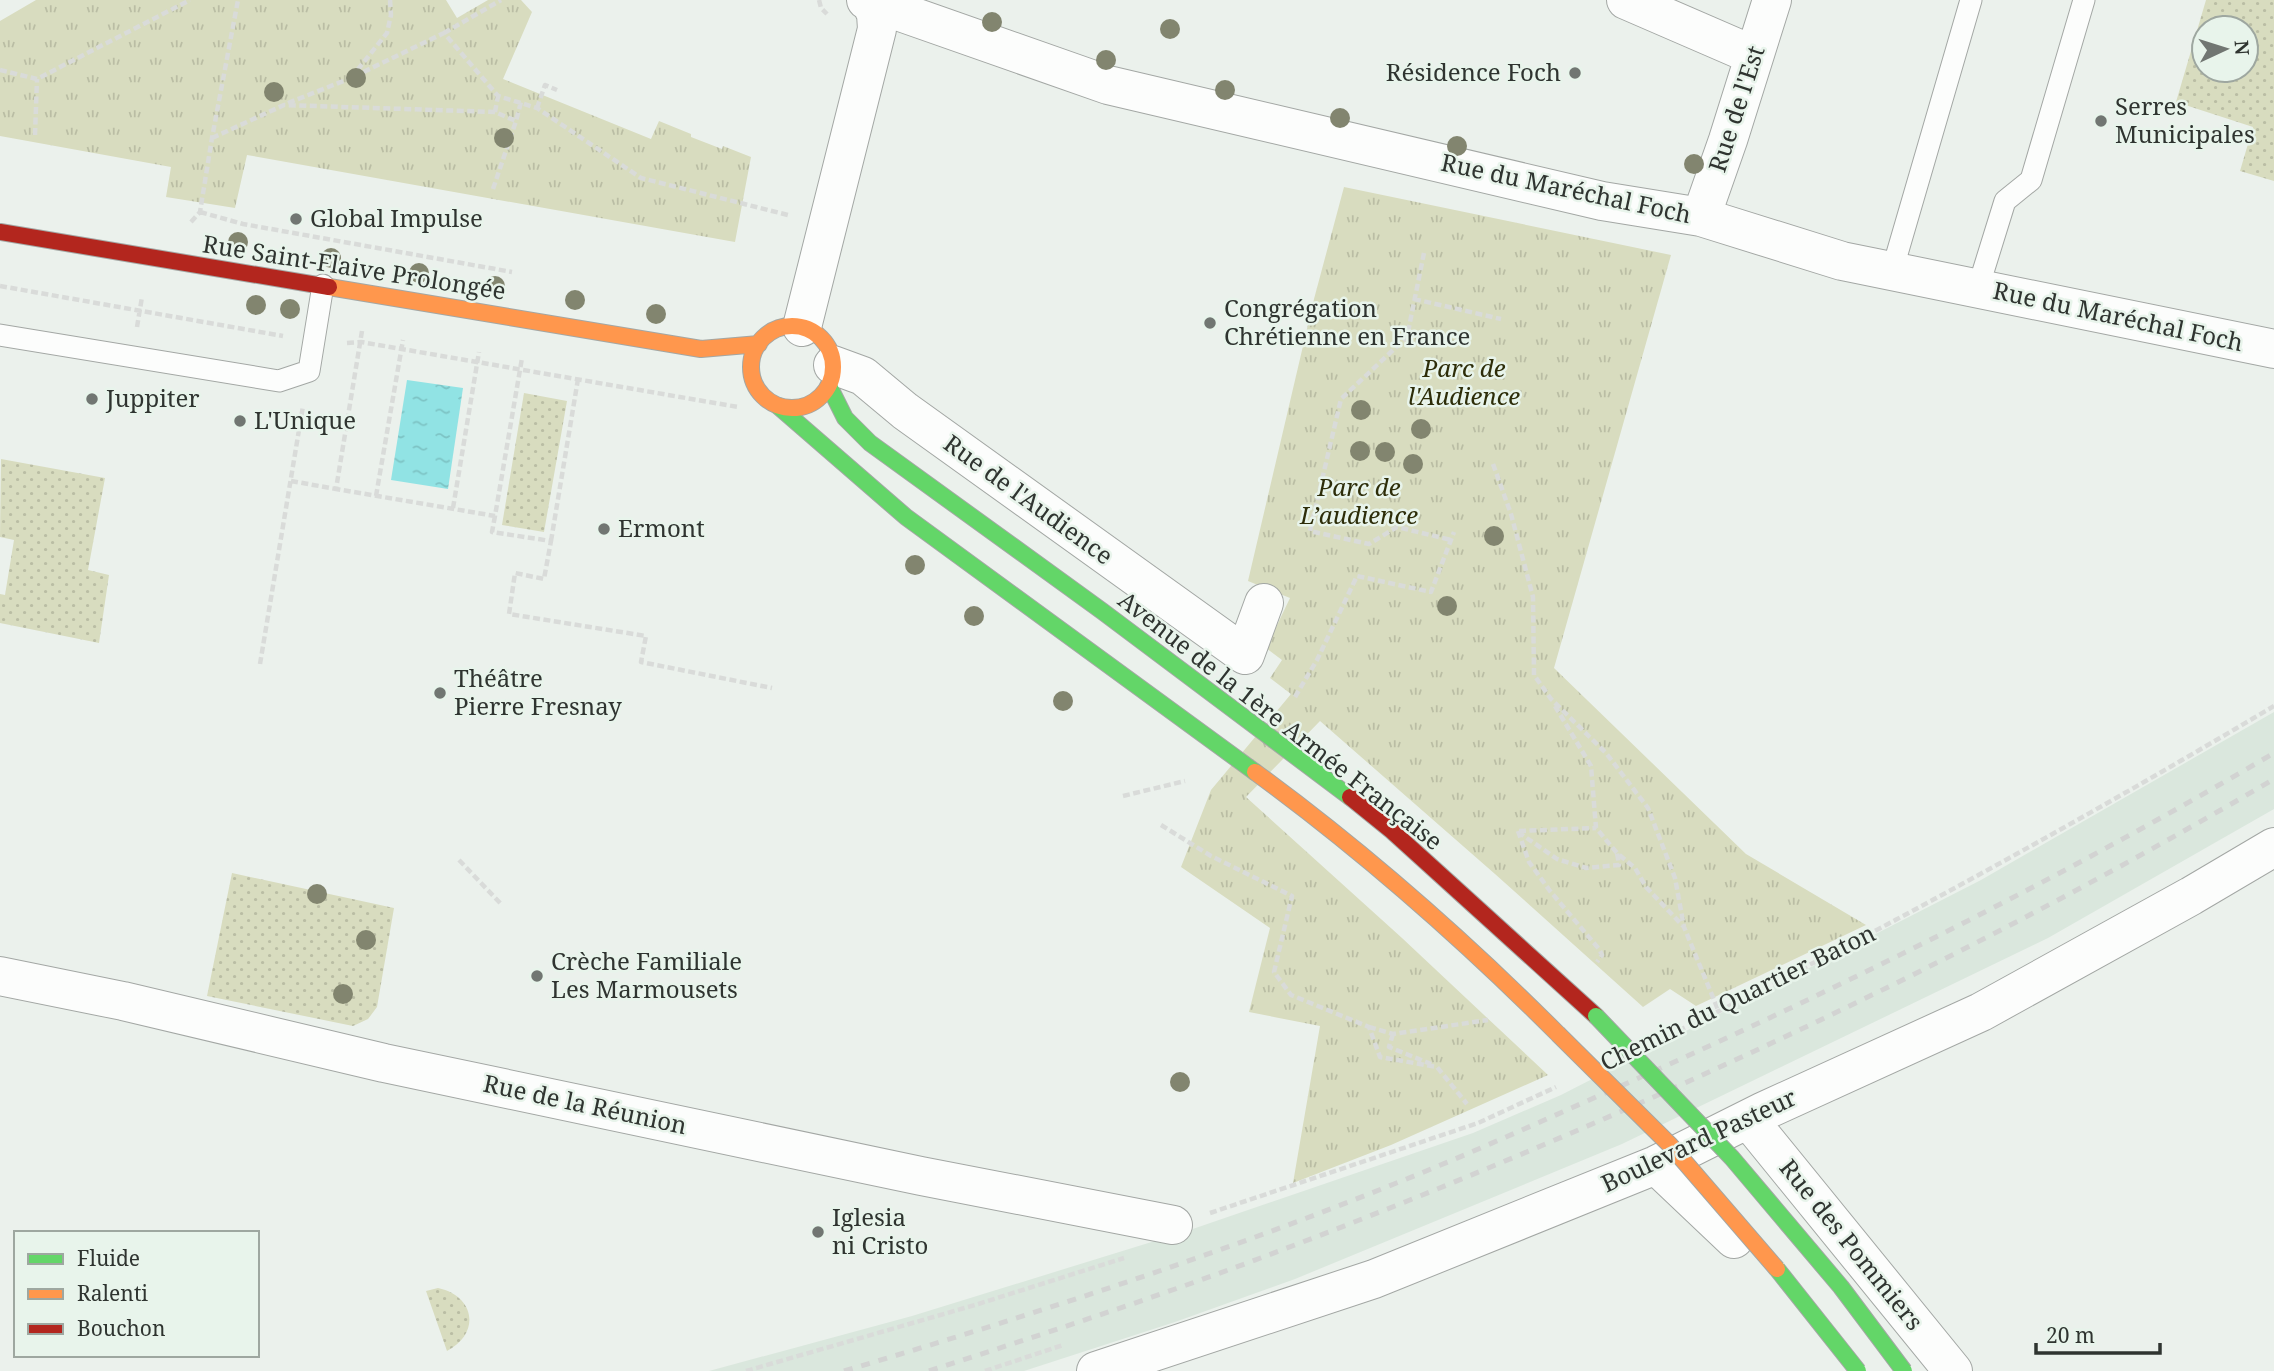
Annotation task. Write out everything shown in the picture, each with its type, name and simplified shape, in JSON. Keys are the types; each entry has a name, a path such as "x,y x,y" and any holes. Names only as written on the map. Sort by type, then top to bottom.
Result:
{"main road":[{"name":"Rue Saint-Flaive Prolongée","path":"0,232 701,349 759,344"},
{"path":"778,406 802,407 813,403 831,375 827,345 820,337 802,327 778,329 767,335 759,344 752,363 753,377 764,397 778,406 906,517 1306,810 1389,877 1515,991 1685,1161 1781,1274 1858,1371"},
{"name":"Rue Saint-Flaive Prolongée","path":"701,349 753,377"},
{"name":"Avenue de la 1ère Armée Française","path":"831,375 845,418 870,443 1102,611 1335,786 1392,831 1596,1016 1700,1123 1748,1177 1841,1287 1904,1371"}],"street":[{"path":"1626,0 1754,55"},
{"name":"Rue de l'Est","path":"1701,217 1772,0"},
{"path":"802,327 877,29 876,14 868,1"},
{"name":"Rue du Maréchal Foch","path":"868,1 1108,86 1601,201 1701,217 1842,261 2274,349"},
{"name":"Rue de l'Audience","path":"831,375 863,376 905,411 1245,655 1264,603"},
{"name":"Boulevard Pasteur","path":"1096,1371 1374,1279 1656,1165 1748,1119 1981,1012 2274,847"},
{"name":"Rue de la Réunion","path":"0,976 123,1001 410,1068 921,1176 1173,1225"},
{"name":"Rue des Pommiers","path":"1748,1119 1953,1371"},
{"path":"1656,1165 1751,1255 1834,1371"}],"lane":[{"path":"1892,271 1971,0"},
{"path":"1978,288 2005,201 2031,180 2084,0"},
{"path":"0,335 279,381 309,371 323,285"}],"path":[{"path":"0,70 37,79 190,0"},
{"path":"186,227 200,212 238,0"},
{"path":"351,78 387,33 391,15 390,0"},
{"path":"212,138 351,78 444,33 501,0"},
{"path":"444,33 498,96 537,108 642,178 829,226"},
{"path":"35,135 37,79"},
{"path":"537,108 545,85 557,90"},
{"path":"495,112 498,96"},
{"path":"493,189 521,102"},
{"path":"284,105 495,112 516,121"},
{"path":"200,212 243,224 522,274"},
{"path":"1424,253 1406,337 1341,399 1310,531 1369,544 1397,527 1451,540"},
{"path":"0,286 295,338"},
{"path":"136,333 144,286"},
{"path":"1414,299 1501,319"},
{"path":"336,489 364,320"},
{"path":"528,320 492,532 551,541"},
{"path":"376,495 405,328"},
{"path":"453,508 481,341"},
{"path":"339,343 361,342 738,407 745,415"},
{"path":"260,664 309,371"},
{"path":"578,379 544,579 515,573 509,614 646,636 641,662 772,688"},
{"path":"1493,464 1511,514 1532,597 1535,674 1591,766 1596,828 1616,853 1635,867 1646,887 1684,927"},
{"path":"290,481 495,516"},
{"path":"1295,697 1317,660 1357,576 1431,592 1454,532"},
{"path":"1551,699 1606,753 1648,808 1675,878 1684,927 1719,1012"},
{"name":"Chemin du Quartier Baton","path":"1659,1040 1719,1012 2112,802 2274,706"},
{"path":"1123,796 1185,781"},
{"path":"1161,825 1210,856 1292,896 1274,972 1291,996 1368,1027 1393,1034 1487,1021"},
{"path":"1518,831 1596,828"},
{"path":"1518,831 1557,859 1586,868 1619,865 1616,853"},
{"path":"1518,831 1529,862 1599,949"},
{"path":"459,860 502,905"},
{"path":"1368,1027 1380,1058 1437,1067"},
{"path":"1393,1034 1390,1047 1437,1067 1467,1104"},
{"path":"1173,1225 1478,1123 1562,1084"},
{"path":"746,1371 975,1306 1126,1257"}],"shaded area":[{"path":"2274,712 2274,809 2048,938 1622,1144 1295,1279 1175,1322 1024,1371 709,1371 912,1316 1184,1232 1473,1133 1561,1095 1981,880"}],"green space":[{"path":"36,0 446,0 457,18 488,0 521,0 532,12 503,79 651,139 659,121 691,134 691,137 751,157 735,242 247,155 235,208 166,197 171,167 0,136 0,21"},
{"path":"2206,0 2274,0 2274,181 2240,171 2253,127 2176,102 2190,54 2190,84 2260,84 2260,14 2202,14"},
{"name":"Parc de l'Audience","path":"1344,187 1671,255 1554,668 1746,854 1866,925 1696,1006 1670,989 1643,1007 1320,721 1246,797 1548,1075 1391,1145 1293,1183 1320,1026 1249,1012 1270,928 1181,867 1211,790 1291,694 1270,678 1282,660 1266,648 1290,598 1248,581 1314,299"},
{"path":"524,393 567,401 544,532 502,525"},
{"path":"1,459 105,478 88,570 109,575 99,643 0,623 0,594 5,595 14,540 0,537"},
{"path":"232,873 394,908 377,1007 368,1019 353,1026 207,996"},
{"path":"438,1288 460,1299 469,1316 465,1335 447,1351 426,1291"}],"water":[{"path":"407,380 463,388 448,489 391,480"}],"railway":[{"path":"844,1371 1052,1307 1259,1236 1495,1142 1769,1018 1940,935 2108,847 2274,753"},
{"path":"929,1371 1149,1298 1279,1251 1535,1149 1661,1094 1911,976 2155,847 2274,779"}],"traffic: fast":[{"path":"829,386 845,418 870,443 1102,611 1350,797"},
{"path":"778,406 906,517 1255,772"},
{"path":"1596,1016 1732,1158 1841,1287 1904,1371"},
{"path":"1777,1269 1858,1371"}],"traffic: slow":[{"path":"329,287 701,349 759,344"},
{"path":"792,326 808,329 821,338 830,351 833,367 830,383 821,396 808,405 792,408 776,405 763,396 754,383 751,367 754,351 763,338 776,329 792,326"},
{"path":"1255,772 1335,833 1412,897 1558,1034"},
{"path":"1558,1034 1670,1145 1777,1269"}],"traffic: jam":[{"path":"0,232 329,287"},
{"path":"1350,797 1392,831 1596,1016"}],"place":[{"name":"Résidence Foch","path":"1575,73"},
{"name":"Serres Municipales","path":"2101,121"},
{"name":"Global Impulse","path":"296,219"},
{"name":"Congrégation Chrétienne en France","path":"1210,323"},
{"name":"Juppiter","path":"92,399"},
{"name":"L'Unique","path":"240,421"},
{"name":"Ermont","path":"604,529"},
{"name":"Théâtre Pierre Fresnay","path":"440,693"},
{"name":"Crèche Familiale Les Marmousets","path":"537,976"},
{"name":"Iglesia ni Cristo","path":"818,1232"}],"park label":[{"name":"Parc de L’audience","path":"1359,502"}]}
